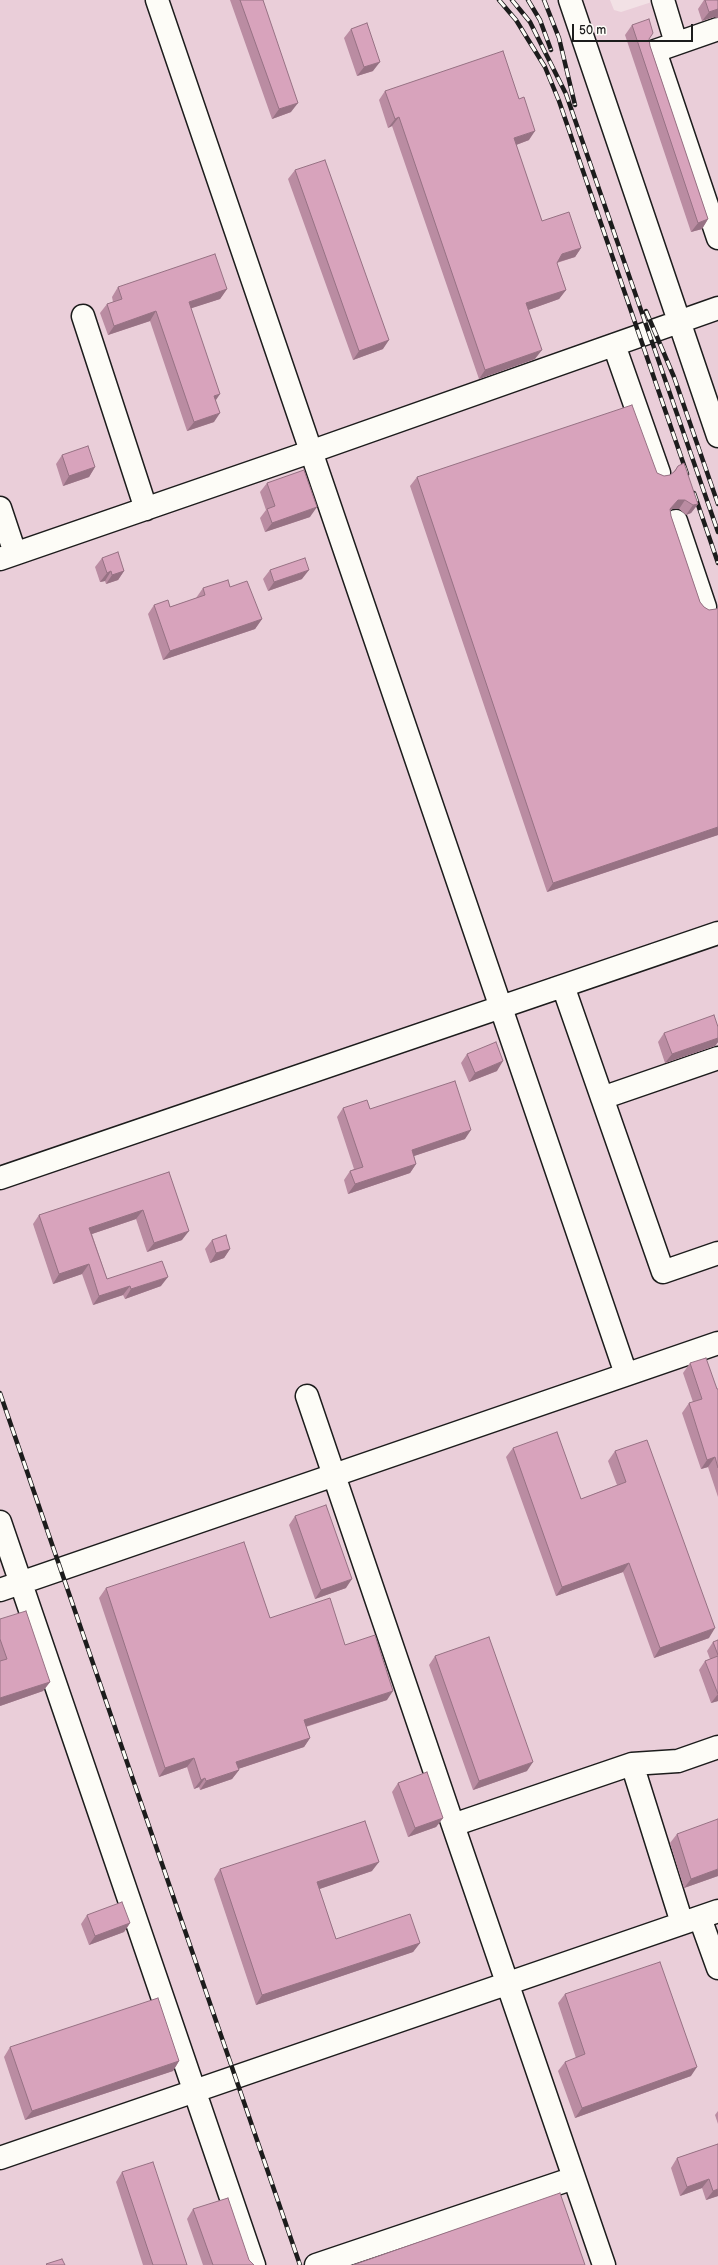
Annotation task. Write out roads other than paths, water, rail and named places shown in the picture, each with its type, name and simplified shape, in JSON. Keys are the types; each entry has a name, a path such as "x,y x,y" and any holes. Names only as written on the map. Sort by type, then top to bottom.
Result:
{"lane":[{"path":"157,0 310,452 626,1374"},
{"path":"570,0 718,436"},
{"path":"663,0 676,44"},
{"path":"718,29 655,51 718,238"},
{"path":"0,508 8,556 310,452 718,308"},
{"path":"83,316 146,509"},
{"path":"614,345 659,473"},
{"path":"676,521 705,606"},
{"path":"0,1178 718,933"},
{"path":"563,986 663,1272 718,1253"},
{"path":"602,1098 718,1058"},
{"path":"0,1590 718,1343"},
{"path":"307,1396 604,2265"},
{"path":"0,1522 254,2265"},
{"path":"454,1825 632,1764 678,1761 718,1747"},
{"path":"632,1764 700,1917 718,1968"},
{"path":"0,2158 700,1917"},
{"path":"316,2265 574,2178"}],"railway":[{"path":"499,0 516,20 545,67 559,101 687,474"},
{"path":"512,0 530,22 566,94 718,532"},
{"path":"528,0 540,20 551,50"},
{"path":"544,0 559,38 575,105"},
{"path":"646,311 674,377 718,504"},
{"path":"694,493 718,563"},
{"path":"0,1393 300,2265"}]}
